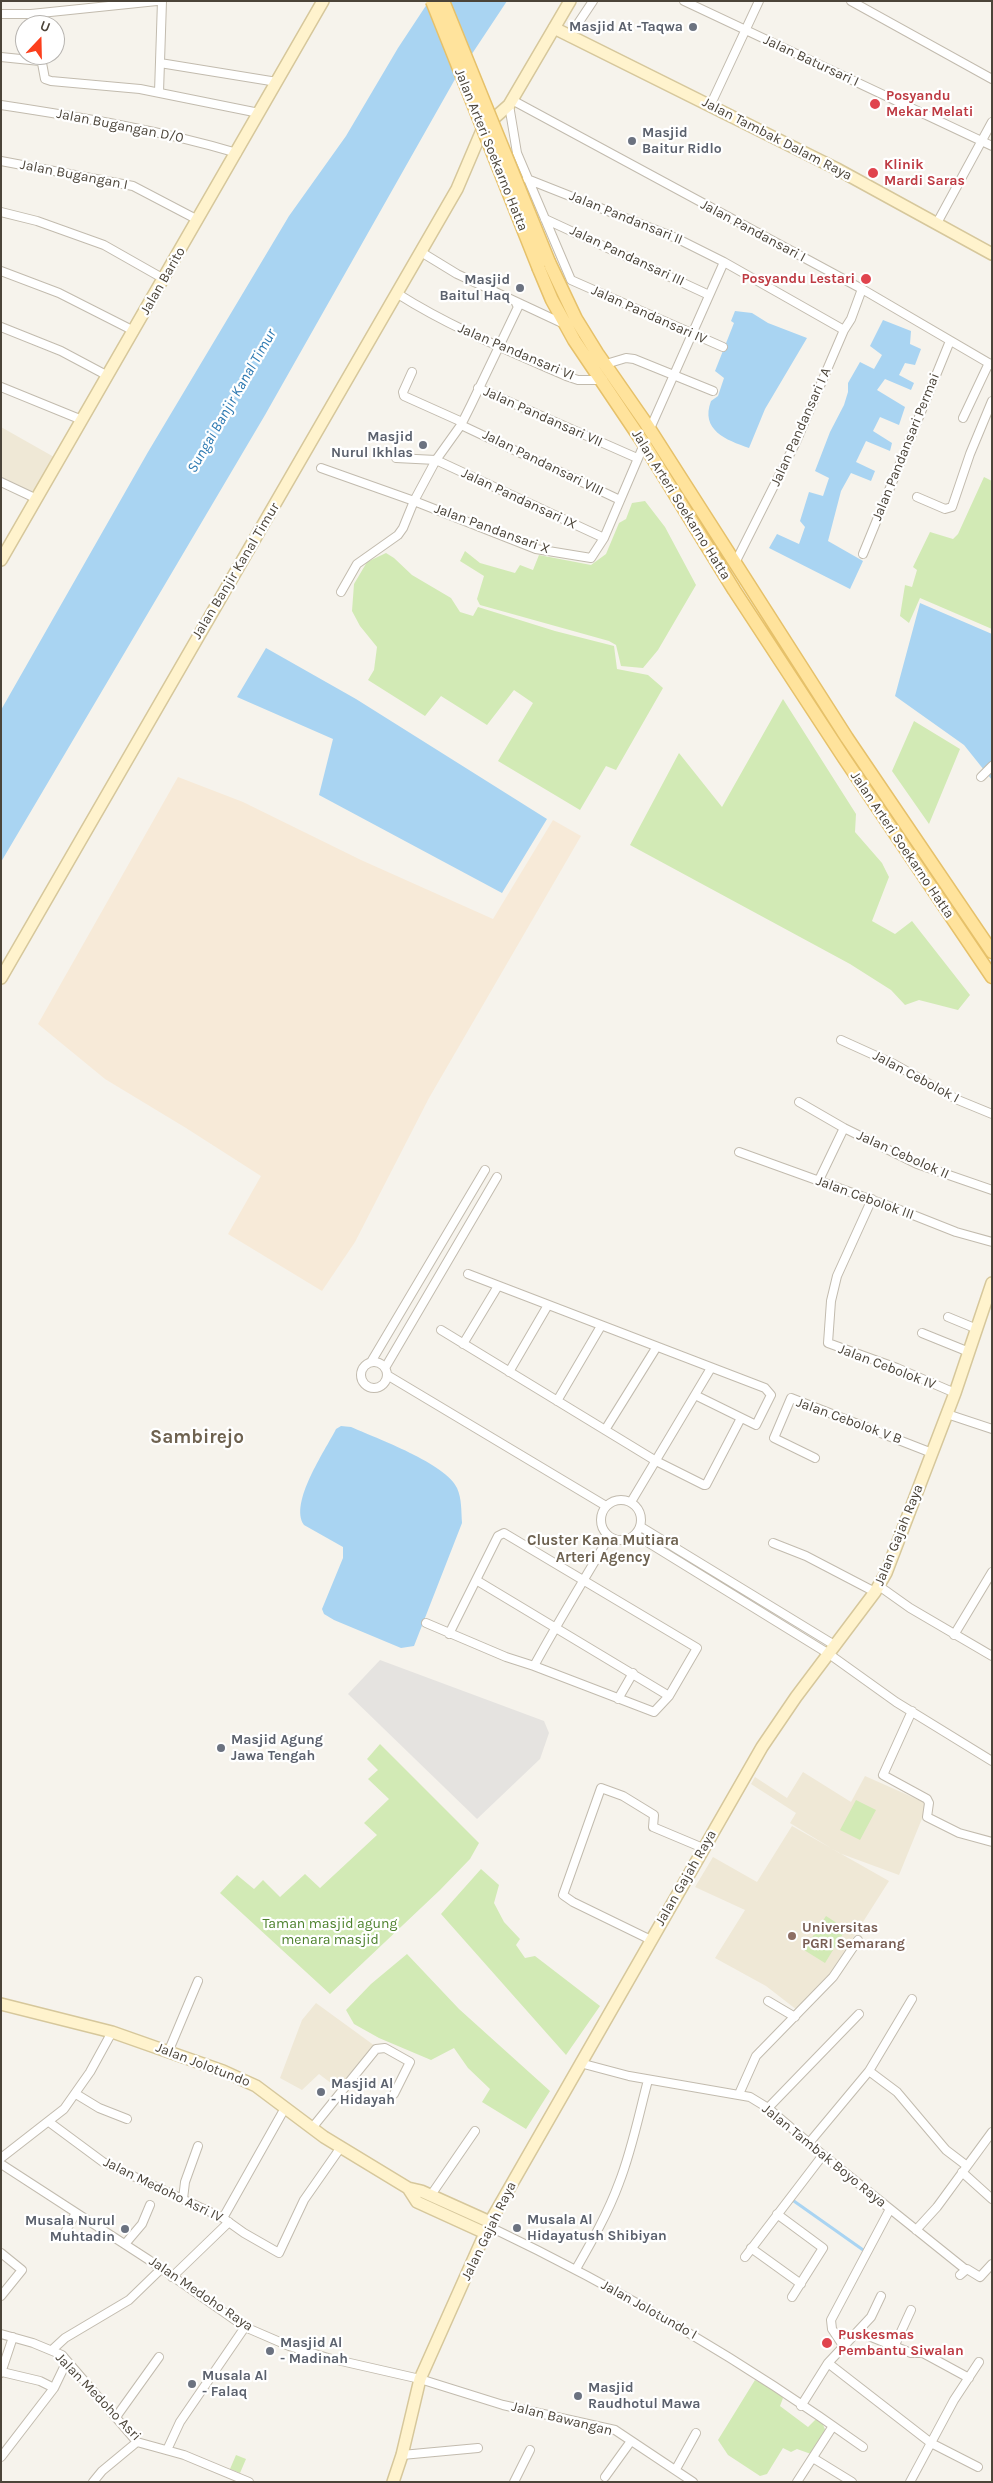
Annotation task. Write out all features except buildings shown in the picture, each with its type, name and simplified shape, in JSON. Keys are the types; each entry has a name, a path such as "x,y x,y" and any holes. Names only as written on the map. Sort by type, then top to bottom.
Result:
{"main road":[{"name":"Jalan Arteri Soekarno Hatta","path":"432,1 544,266 576,319 847,738 992,952"},
{"name":"Jalan Arteri Soekarno Hatta","path":"444,1 565,325 644,444 752,618 992,977"}],"street":[{"path":"1,14 31,14 157,1"},
{"path":"159,92 162,1"},
{"name":"Jalan Barito","path":"2,558 323,1"},
{"name":"Jalan Banjir Kanal Timur","path":"1,978 398,294 470,163 484,128 511,103 570,1"},
{"path":"570,38 593,1"},
{"name":"Jalan Batursari I","path":"684,1 992,146"},
{"path":"710,106 760,1"},
{"path":"851,1 992,78"},
{"name":"Jalan Tambak Dalam Raya","path":"554,28 570,38 710,106 937,223 992,254"},
{"path":"1,57 41,62 42,74 45,79 50,81 159,92 259,113"},
{"path":"160,63 277,82"},
{"path":"511,103 517,153 545,219"},
{"name":"Jalan Pandansari I","path":"511,103 862,289 990,364"},
{"name":"Jalan Bugangan D/0","path":"1,105 76,116 202,143 237,153"},
{"path":"937,223 992,122"},
{"name":"Jalan Bugangan I","path":"1,161 133,186 198,220"},
{"name":"Jalan Pandansari II","path":"527,179 676,238 724,262 844,330"},
{"path":"1,212 37,220 104,245 164,279"},
{"name":"Jalan Pandansari IV","path":"545,219 569,278 574,283 723,348"},
{"name":"Jalan Pandansari III","path":"545,219 710,295"},
{"path":"421,252 456,274 565,325"},
{"path":"637,458 724,262"},
{"path":"1,270 52,290 134,331"},
{"name":"Jalan Pandansari I A","path":"735,563 796,442 844,330 851,319 862,289"},
{"name":"Jalan Pandansari VI","path":"398,294 432,314 566,376 578,380 603,380"},
{"name":"Jalan Pandansari VII","path":"516,303 518,307 500,347 478,388 637,458"},
{"path":"1,327 61,351 108,376"},
{"name":"Jalan Pandansari Permai","path":"863,554 950,341"},
{"path":"606,364 630,358 713,391"},
{"path":"963,418 990,364"},
{"name":"Jalan Pandansari VIII","path":"412,372 404,396 620,500 637,458"},
{"path":"1,387 82,420"},
{"path":"396,458 436,460 462,423 478,388"},
{"path":"917,496 945,509 952,508 970,454 992,401"},
{"name":"Jalan Pandansari X","path":"436,460 414,501 544,551 591,558 604,538"},
{"name":"Jalan Pandansari IX","path":"436,460 604,538"},
{"path":"320,468 414,501 398,535 361,560 341,592"},
{"path":"1,482 36,499"},
{"path":"604,538 620,500"},
{"path":"980,777 992,766"},
{"name":"Jalan Cebolok I","path":"841,1040 894,1064 958,1100 992,1114"},
{"name":"Jalan Cebolok II","path":"799,1102 844,1128 917,1164 992,1190"},
{"name":"Jalan Cebolok II","path":"819,1180 844,1128"},
{"name":"Jalan Cebolok III","path":"739,1152 956,1232 992,1242"},
{"path":"485,1170 371,1362 362,1370 362,1378 366,1385 378,1387 385,1383 386,1372 497,1177"},
{"name":"Jalan Cebolok IV","path":"872,1200 837,1276 831,1301 828,1343 897,1368 955,1393"},
{"path":"468,1274 711,1368 770,1392 771,1395 756,1425 695,1395"},
{"name":"Jalan Gajah Raya","path":"393,2482 402,2455 420,2379 488,2227 765,1741 877,1589 955,1393 992,1283"},
{"path":"464,1344 498,1286"},
{"path":"509,1372 548,1305"},
{"path":"948,1317 977,1329"},
{"path":"557,1401 601,1326"},
{"path":"441,1330 656,1461 706,1485 741,1418"},
{"path":"922,1333 969,1352"},
{"path":"605,1430 656,1348"},
{"path":"371,1362 379,1363 386,1372 606,1506"},
{"path":"632,1502 711,1368"},
{"name":"Jalan Cebolok V B","path":"816,1458 774,1438 791,1398 932,1453"},
{"path":"947,1414 992,1429"},
{"path":"618,1500 632,1502 640,1513 641,1527 636,1535 623,1541 609,1537 600,1522 606,1506 618,1500"},
{"path":"641,1527 787,1614 912,1712 991,1760"},
{"path":"426,1623 449,1634 506,1658 534,1666 654,1712 669,1696 697,1648 504,1533 498,1536 449,1634"},
{"path":"636,1535 781,1626 832,1650"},
{"path":"534,1666 609,1537"},
{"path":"773,1543 877,1589 992,1656"},
{"path":"954,1635 992,1572"},
{"path":"476,1580 633,1672 669,1696"},
{"path":"781,1626 787,1614"},
{"path":"618,1698 633,1672"},
{"path":"912,1712 883,1775 927,1799 929,1803 927,1817 959,1833 992,1842"},
{"path":"651,1940 573,1902 563,1895 601,1788 624,1796 654,1815 653,1827 703,1848"},
{"path":"739,2094 756,2056 833,1977 858,1940"},
{"path":"169,2050 198,1981"},
{"path":"808,2143 869,2071 912,1999"},
{"path":"768,2001 794,2017"},
{"name":"Jalan Jolotundo","path":"1,2004 112,2032 169,2050 256,2086 341,2148 408,2188 431,2195 488,2227"},
{"path":"768,2108 859,2014"},
{"path":"1,2158 64,2109 76,2094 112,2032"},
{"path":"312,2128 376,2049 385,2048 410,2062 394,2094"},
{"name":"Jalan Tambak Boyo Raya","path":"580,2063 648,2080 739,2094 750,2098 768,2108 823,2156 916,2230 962,2272 972,2271 980,2277 992,2264"},
{"path":"869,2071 897,2092 946,2150 992,2199"},
{"path":"576,2269 620,2183 634,2140 648,2080"},
{"path":"76,2094 100,2108 127,2119"},
{"path":"172,2277 226,2220 285,2108"},
{"name":"Jalan Medoho Asri IV","path":"49,2122 103,2162 226,2220 244,2233 280,2252 304,2200 341,2148"},
{"path":"431,2195 475,2131"},
{"path":"916,2230 937,2207 992,2132"},
{"path":"183,2199 185,2182 198,2146"},
{"path":"745,2257 823,2156"},
{"name":"Jalan Medoho Raya","path":"1,2164 125,2244 245,2327 289,2346 312,2353 420,2379"},
{"name":"Jalan Jolotundo","path":"408,2188 417,2202 488,2227"},
{"path":"125,2244 142,2224 150,2205"},
{"path":"844,2347 832,2329 831,2320 890,2209"},
{"path":"64,2234 76,2213"},
{"path":"777,2214 823,2248 792,2297"},
{"name":"Jalan Jolotundo I","path":"488,2227 576,2269 690,2332 833,2426 863,2448"},
{"path":"751,2248 801,2284"},
{"path":"1,2253 22,2270 1,2296"},
{"path":"52,2350 72,2333 106,2316 129,2300 161,2269"},
{"path":"802,2406 828,2363 859,2332 871,2316 881,2296"},
{"path":"894,2347 911,2310"},
{"path":"167,2450 180,2422 245,2327"},
{"path":"859,2332 911,2353 923,2353 969,2378"},
{"name":"Jalan Medoho Asri","path":"1,2334 52,2350 67,2361 137,2442 167,2450 249,2482"},
{"path":"13,2337 1,2373 40,2381 54,2388"},
{"path":"116,2417 159,2357"},
{"path":"1,2457 54,2388 67,2361"},
{"path":"910,2482 979,2362"},
{"path":"828,2363 931,2443 978,2467"},
{"name":"Jalan Bawangan","path":"420,2379 503,2405 608,2428 676,2469 693,2482"},
{"path":"797,2482 833,2426"},
{"path":"676,2469 696,2433"},
{"path":"605,2477 631,2441"},
{"path":"93,2482 102,2470 137,2442"},
{"path":"402,2455 478,2448"},
{"path":"514,2482 530,2450"},
{"path":"813,2458 852,2482"},
{"path":"678,2482 683,2474"}],"shaded area":[{"path":"1,427 54,457 33,496 1,481"},
{"path":"178,777 243,802 361,860 493,919 553,820 581,836 429,1098 355,1242 322,1291 228,1234 261,1176 105,1079 38,1024"},
{"path":"380,1660 544,1721 549,1733 540,1759 477,1819 348,1694"},
{"path":"803,1772 851,1802 865,1776 928,1804 899,1875 839,1853 790,1823 796,1813 751,1784 755,1777 787,1798"},
{"name":"Universitas PGRI Semarang","path":"792,1826 889,1881 828,1977 797,2010 766,1986 715,1958 745,1910 695,1887 713,1857 757,1882"},
{"path":"316,2003 375,2046 340,2090 319,2074 302,2090 280,2078 302,2020"}],"green space":[{"path":"984,477 992,481 992,629 920,598 909,623 900,616 905,585 912,587 917,570 913,567 930,532 953,539 958,534"},
{"path":"645,501 665,527 696,585 658,650 643,668 621,666 616,645 609,641 480,605 477,599 484,576 460,561 465,551 480,563 515,573 520,565 533,570 539,555 591,565 606,554 619,523 626,519 632,503"},
{"path":"386,553 412,575 451,598 460,612 473,616 478,607 555,631 614,646 617,669 648,675 663,688 616,770 606,766 580,810 498,761 533,703 514,690 487,725 441,696 425,716 368,680 374,670 377,647 360,626 352,611 354,584 367,562"},
{"path":"783,699 856,814 855,832 882,863 889,877 872,921 895,934 912,921 970,995 958,1010 919,1000 905,1005 891,990 850,964 630,845 679,753 722,807"},
{"path":"914,721 960,749 929,824 892,771"},
{"name":"Taman masjid agung menara masjid","path":"380,1744 479,1843 470,1859 440,1890 330,1994 220,1893 237,1875 254,1889 263,1880 280,1897 305,1874 320,1888 377,1835 364,1823 389,1799 368,1779 378,1770 367,1759"},
{"path":"856,1800 876,1810 860,1840 840,1830"},
{"path":"481,1869 499,1885 494,1903 504,1922 520,1939 516,1945 525,1958 535,1956 600,2006 566,2055 441,1914"},
{"path":"826,1916 846,1929 825,1963 804,1950"},
{"path":"407,1954 459,2009 550,2091 526,2129 482,2102 490,2089 468,2068 454,2048 431,2060 379,2038 354,2024 346,2010 371,1984"},
{"path":"755,2380 777,2391 783,2398 780,2406 808,2427 817,2418 822,2422 826,2432 811,2454 797,2449 791,2452 783,2448 767,2474 760,2476 728,2455 718,2440"},
{"path":"236,2455 246,2459 240,2473 230,2469"}],"water":[{"name":"Sungai Banjir Kanal Timur","path":"429,1 507,1 454,81 265,415 1,862 1,710 148,452 289,216 346,136 398,48"},
{"path":"735,311 752,313 768,323 807,338 765,409 749,448 717,432 712,427 709,419 711,401 718,396 724,378 715,371 734,323 731,321"},
{"path":"883,320 911,331 910,344 921,349 915,365 905,363 899,375 914,383 911,390 885,379 877,390 905,407 899,425 880,417 873,431 892,443 890,451 866,441 856,462 875,471 871,481 851,473 841,491 828,541 863,561 850,589 769,548 777,534 799,544 805,527 800,521 809,492 823,496 829,478 815,471 830,432 844,405 848,392 848,383 860,362 874,369 882,355 870,346"},
{"path":"920,603 992,634 992,780 964,745 895,696"},
{"path":"266,648 356,699 547,819 502,893 319,795 333,739 237,697"},
{"path":"341,1426 351,1427 426,1461 451,1479 459,1492 462,1523 414,1646 401,1648 334,1620 324,1614 322,1609 343,1558 343,1547 304,1525 301,1515 301,1504 317,1463 336,1429"}],"waterway":[{"path":"791,2199 866,2252"}],"place":[{"name":"Masjid At -Taqwa","path":"693,27"},
{"name":"Posyandu Mekar Melati","path":"875,104"},
{"name":"Masjid Baitur Ridlo","path":"632,141"},
{"name":"Klinik Mardi Saras","path":"873,173"},
{"name":"Posyandu Lestari","path":"866,279"},
{"name":"Masjid Baitul Haq","path":"520,288"},
{"name":"Masjid Nurul Ikhlas","path":"423,445"},
{"name":"Masjid Agung Jawa Tengah","path":"221,1748"},
{"name":"Universitas PGRI Semarang","path":"792,1936"},
{"name":"Masjid Al - Hidayah","path":"321,2092"},
{"name":"Musala Al Hidayatush Shibiyan","path":"517,2228"},
{"name":"Musala Nurul Muhtadin","path":"125,2229"},
{"name":"Puskesmas Pembantu Siwalan","path":"827,2343"},
{"name":"Masjid Al - Madinah","path":"270,2351"},
{"name":"Musala Al - Falaq","path":"192,2384"},
{"name":"Masjid Raudhotul Mawa","path":"578,2396"}],"district":[{"name":"Sambirejo","path":"197,1438"},
{"name":"Cluster Kana Mutiara Arteri Agency","path":"603,1550"}]}
